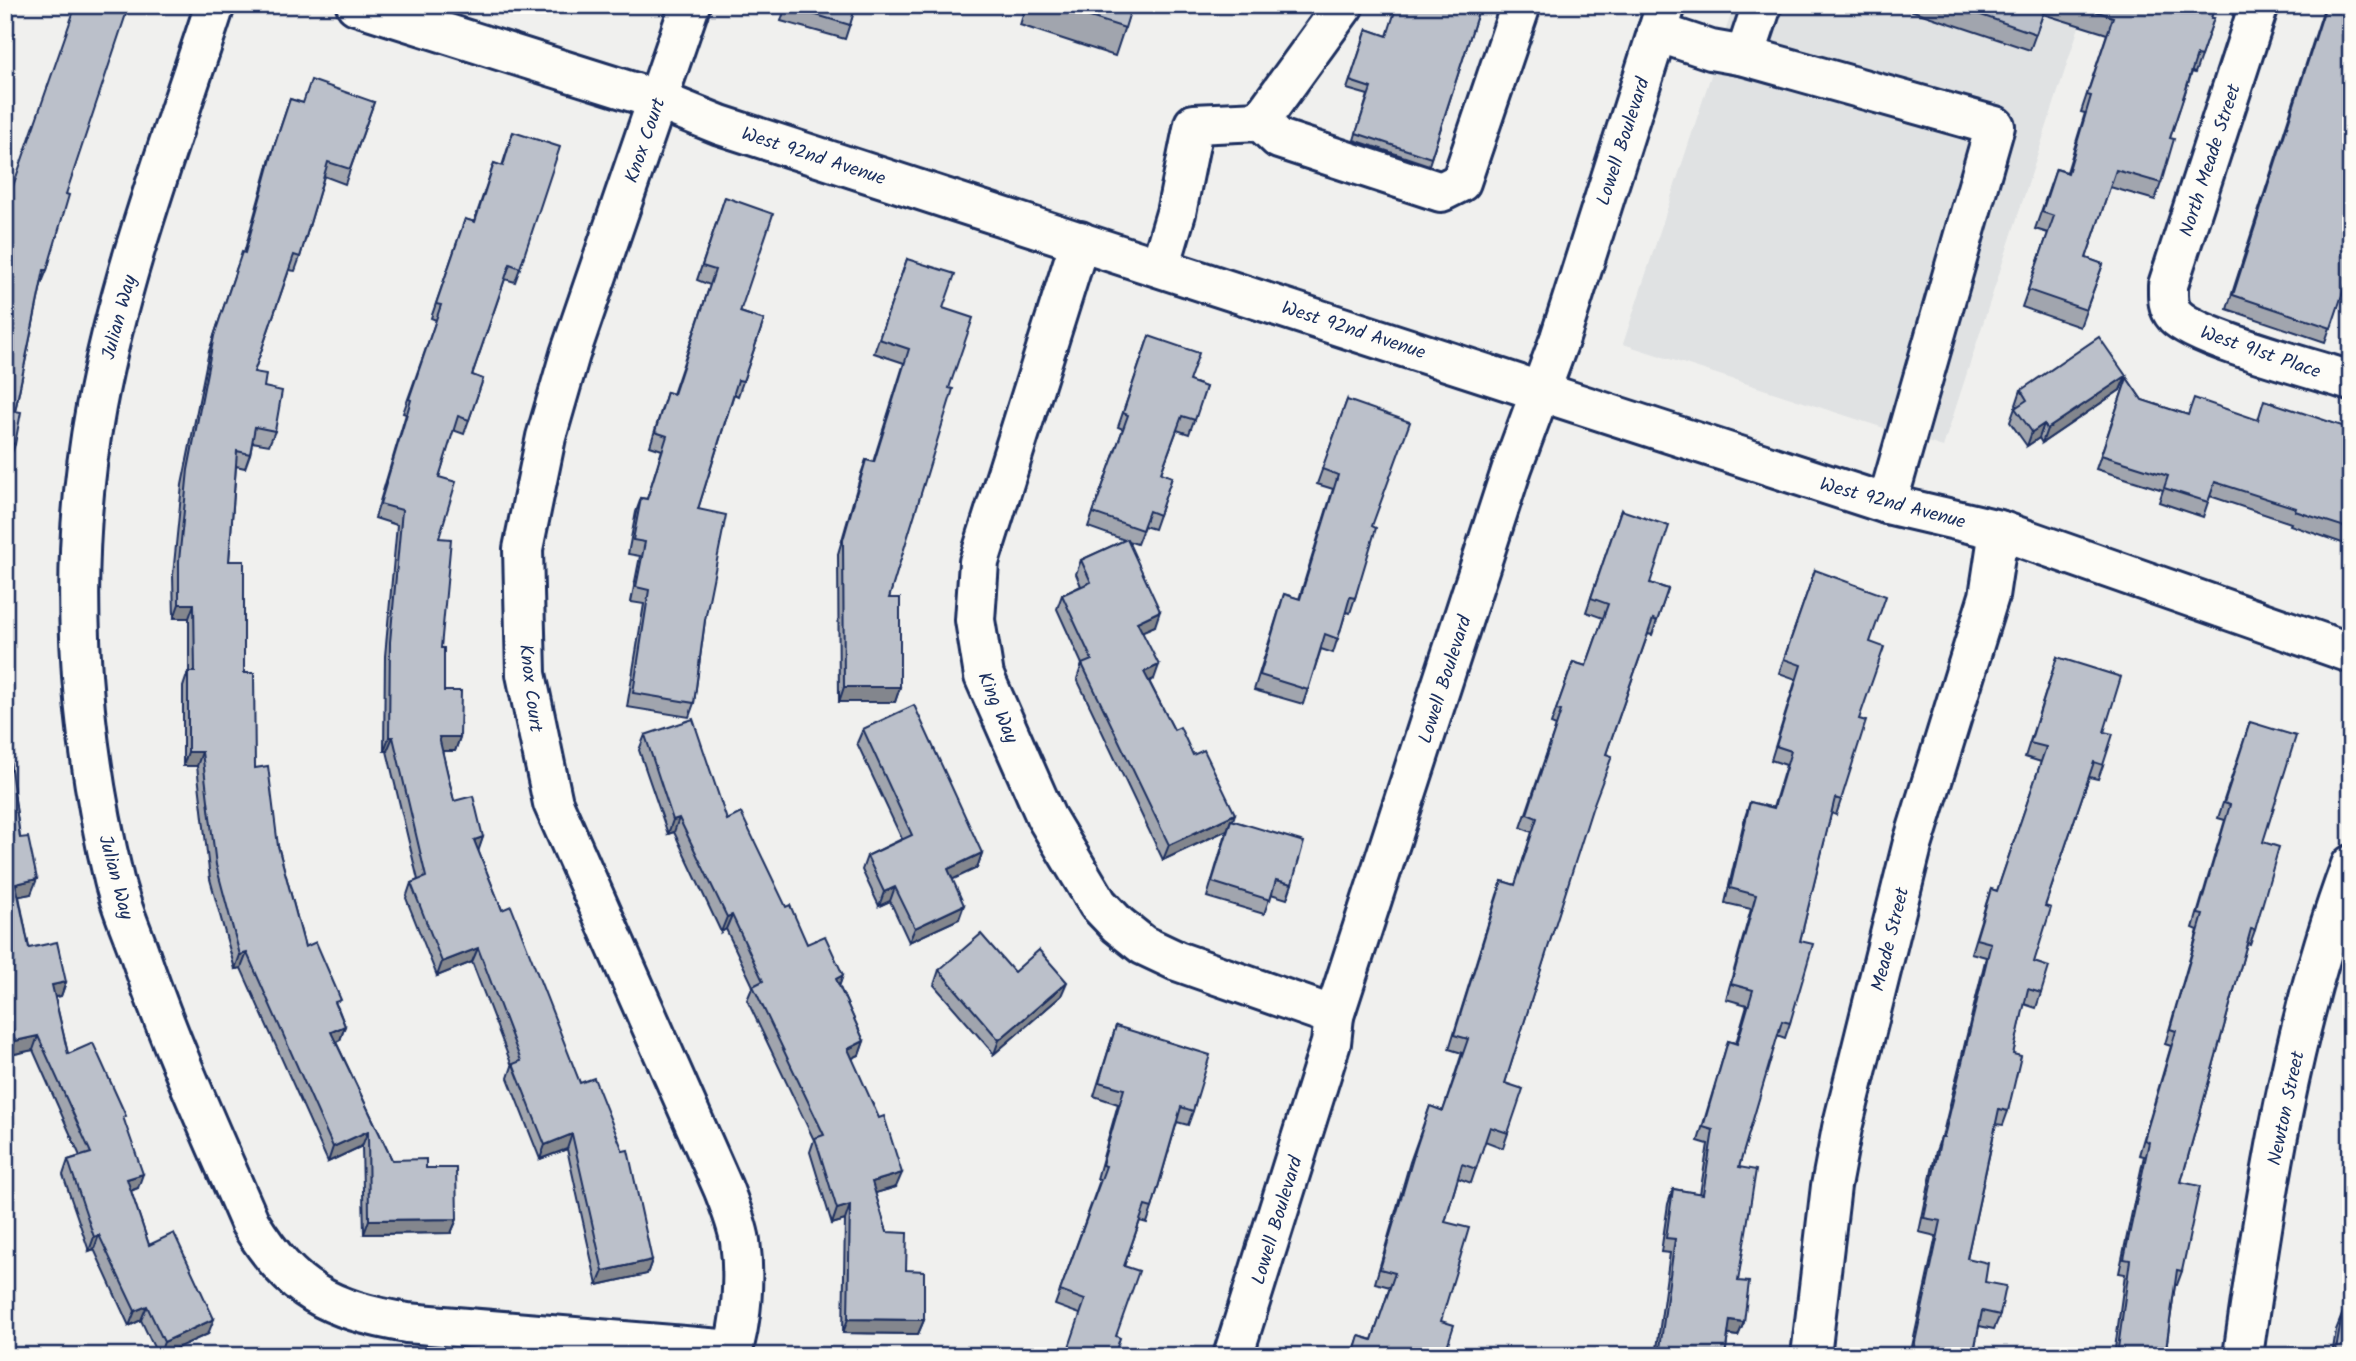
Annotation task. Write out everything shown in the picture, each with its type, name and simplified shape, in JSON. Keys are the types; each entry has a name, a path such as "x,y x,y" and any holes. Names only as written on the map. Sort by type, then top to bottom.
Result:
{"street":[{"name":"Julian Way","path":"215,5 113,333 86,466 78,561 86,719 102,819 115,883 157,1006 250,1223 269,1253 302,1287 323,1300 368,1316 407,1323 732,1353"},
{"name":"West 92nd Avenue","path":"356,5 658,100 720,125 1888,504 1999,530 2351,653"},
{"name":"Knox Court","path":"690,5 570,354 532,492 523,549 526,674 553,803 723,1188 737,1226 741,1299 732,1353"},
{"path":"1260,121 1344,5"},
{"path":"1160,267 1176,213 1194,124 1260,121 1279,139 1441,192 1461,182 1521,5"},
{"path":"1745,56 1762,5"},
{"name":"North Meade Street","path":"2175,315 2168,305 2168,285 2259,5"},
{"path":"1662,19 1711,50 1745,56 1995,126 1888,504"},
{"name":"Lowell Boulevard","path":"1233,1356 1331,1044 1335,1016 1511,468 1541,390 1662,19"},
{"name":"King Way","path":"1080,241 979,562 975,620 984,676 1046,817 1098,904 1118,925 1143,945 1177,961 1335,1016"},
{"name":"West 91st Place","path":"2175,315 2198,331 2351,381"},
{"name":"Meade Street","path":"1811,1356 1830,1186 1842,1128 1912,846 1989,596 1999,530"},
{"name":"Newton Street","path":"2243,1356 2263,1212 2283,1113 2307,1010 2337,901 2351,866"}],"shaded area":[{"path":"1734,5 2086,5 1943,447 1623,344"}],"building":[{"path":"76,5 129,5 66,194 69,195 47,270 44,270 15,411 21,412 15,444 5,442 5,209"},
{"path":"787,5 856,5 850,25"},
{"path":"1052,5 1132,5 1125,28"},
{"path":"1397,5 1467,5 1479,9 1431,158 1356,133 1371,88 1350,81 1367,29 1387,36"},
{"path":"1952,5 2046,5 2036,34"},
{"path":"2076,5 2215,5 2211,18 2214,18 2201,56 2197,55 2170,138 2174,139 2161,183 2116,170 2086,258 2103,264 2086,310 2028,290 2054,216 2042,212 2056,169 2068,173 2091,96 2087,95 2113,17"},
{"path":"2326,5 2351,5 2351,268 2331,328 2233,295"},
{"path":"311,80 374,102 350,169 328,162 300,257 294,255 254,372 266,374 264,387 282,391 275,431 255,427 250,454 237,451 229,561 244,561 244,673 254,673 255,768 268,766 278,846 305,947 316,942 341,1000 335,1002 345,1026 331,1032 392,1160 426,1159 426,1168 456,1168 457,1219 369,1220 368,1131 333,1147 247,953 240,955 216,865 202,752 188,752 188,672 195,672 194,604 179,604 179,561 188,470 214,336 242,252 245,253 290,99 303,103"},
{"path":"513,132 560,147 520,268 510,264 472,375 483,379 469,420 458,416 439,477 456,482 439,538 451,539 441,648 444,648 444,691 461,691 460,737 439,737 454,801 473,796 483,837 474,840 502,910 511,906 580,1083 594,1078 623,1151 628,1150 652,1260 603,1271 572,1134 545,1145 513,1064 521,1061 478,948 442,962 411,883 426,877 393,737 389,737 390,642 402,510 380,504 411,400 409,399 441,305 436,304 465,219 475,222 494,163 503,166"},
{"path":"725,197 773,214 740,312 764,320 743,381 738,380 698,509 726,515 705,620 694,703 633,693 649,590 636,587 645,542 633,540 641,498 647,499 667,436 655,432 667,392 674,394 715,270 702,266"},
{"path":"907,259 955,274 943,308 973,318 949,388 953,389 889,598 900,598 900,687 844,687 843,540 866,460 874,462 909,349 879,339"},
{"path":"1149,336 1199,353 1189,381 1206,387 1195,420 1182,416 1161,473 1172,477 1159,515 1149,511 1142,530 1093,513 1128,415 1123,413"},
{"path":"2099,337 2126,376 2047,429 2044,424 2032,432 2015,408 2027,400 2021,390"},
{"path":"2127,378 2142,400 2188,415 2194,398 2258,420 2264,400 2351,429 2351,529 2215,482 2208,502 2164,488 2168,476 2101,455"},
{"path":"1347,400 1410,422 1372,526 1376,528 1355,598 1350,597 1338,639 1325,634 1308,690 1260,675 1284,594 1300,599 1338,475 1322,469"},
{"path":"1621,510 1669,526 1650,583 1668,589 1657,621 1653,619 1606,754 1612,756 1592,809 1505,1083 1523,1089 1508,1133 1490,1127 1476,1169 1462,1164 1445,1222 1469,1228 1441,1321 1454,1325 1444,1356 1353,1356 1359,1336 1372,1340 1395,1273 1380,1269 1430,1106 1443,1111 1468,1039 1454,1035 1502,881 1515,885 1537,818 1527,814 1561,711 1556,710 1573,662 1586,666 1608,604 1591,598"},
{"path":"1127,539 1160,611 1137,622 1159,665 1144,672 1174,730 1180,727 1193,755 1204,750 1235,814 1169,845 1082,664 1092,660 1062,595 1091,582 1081,560"},
{"path":"1815,570 1886,596 1870,642 1884,647 1859,719 1866,721 1841,800 1835,798 1800,941 1813,944 1790,1023 1782,1021 1739,1167 1756,1170 1738,1281 1749,1282 1744,1322 1730,1320 1725,1356 1659,1356 1675,1239 1666,1238 1673,1189 1703,1194 1713,1130 1703,1127 1728,1041 1737,1044 1753,990 1731,984 1756,895 1730,888 1750,802 1774,808 1791,751 1776,746 1801,665 1784,659"},
{"path":"2057,657 2121,677 2104,732 2113,734 2103,765 2094,762 2045,906 2051,908 2034,962 2049,967 2041,993 2028,989 2013,1054 2021,1056 2008,1111 1999,1109 1967,1258 1988,1263 1985,1282 2006,1286 2000,1315 1982,1311 1973,1356 1912,1356 1941,1221 1924,1218 1941,1137 1944,1137 1991,943 1976,939 1991,889 1997,891 2046,747 2030,743"},
{"path":"914,705 982,853 948,869 964,905 915,928 895,887 884,892 867,856 912,835 863,729"},
{"path":"693,719 727,820 741,813 786,907 790,905 807,944 825,936 843,975 836,979 864,1041 848,1049 879,1118 884,1116 902,1173 872,1182 887,1232 907,1233 906,1270 924,1271 924,1320 848,1319 850,1205 837,1209 815,1138 824,1135 753,986 763,981 732,915 727,917 679,818 673,820 645,735"},
{"path":"2250,722 2296,736 2263,842 2279,847 2255,930 2251,929 2181,1182 2200,1186 2182,1271 2177,1270 2165,1356 2117,1356 2130,1260 2124,1259 2149,1142 2144,1140 2176,1031 2170,1029 2203,915 2198,914 2230,805 2224,803"},
{"path":"5,723 20,838 28,837 37,879 16,884 29,948 57,942 66,982 52,985 68,1054 93,1043 126,1116 123,1117 143,1174 127,1179 149,1245 174,1233 214,1319 164,1342 147,1306 135,1311 99,1235 94,1237 68,1160 91,1153 38,1036 15,1041 7,1005 5,1006"},
{"path":"1231,820 1304,842 1292,884 1276,880 1270,900 1212,882"},
{"path":"981,934 1014,972 1039,950 1067,982 999,1040 939,970"},
{"path":"1116,1026 1210,1055 1193,1111 1181,1107 1152,1208 1145,1206 1124,1266 1139,1271 1116,1336 1120,1338 1114,1356 1066,1356 1085,1300 1060,1291 1106,1166 1102,1165 1124,1089 1099,1082"},
{"path":"2342,1315 2351,1317 2351,1356 2335,1356"},
{"path":"850,1349 873,1356 848,1356"}]}
